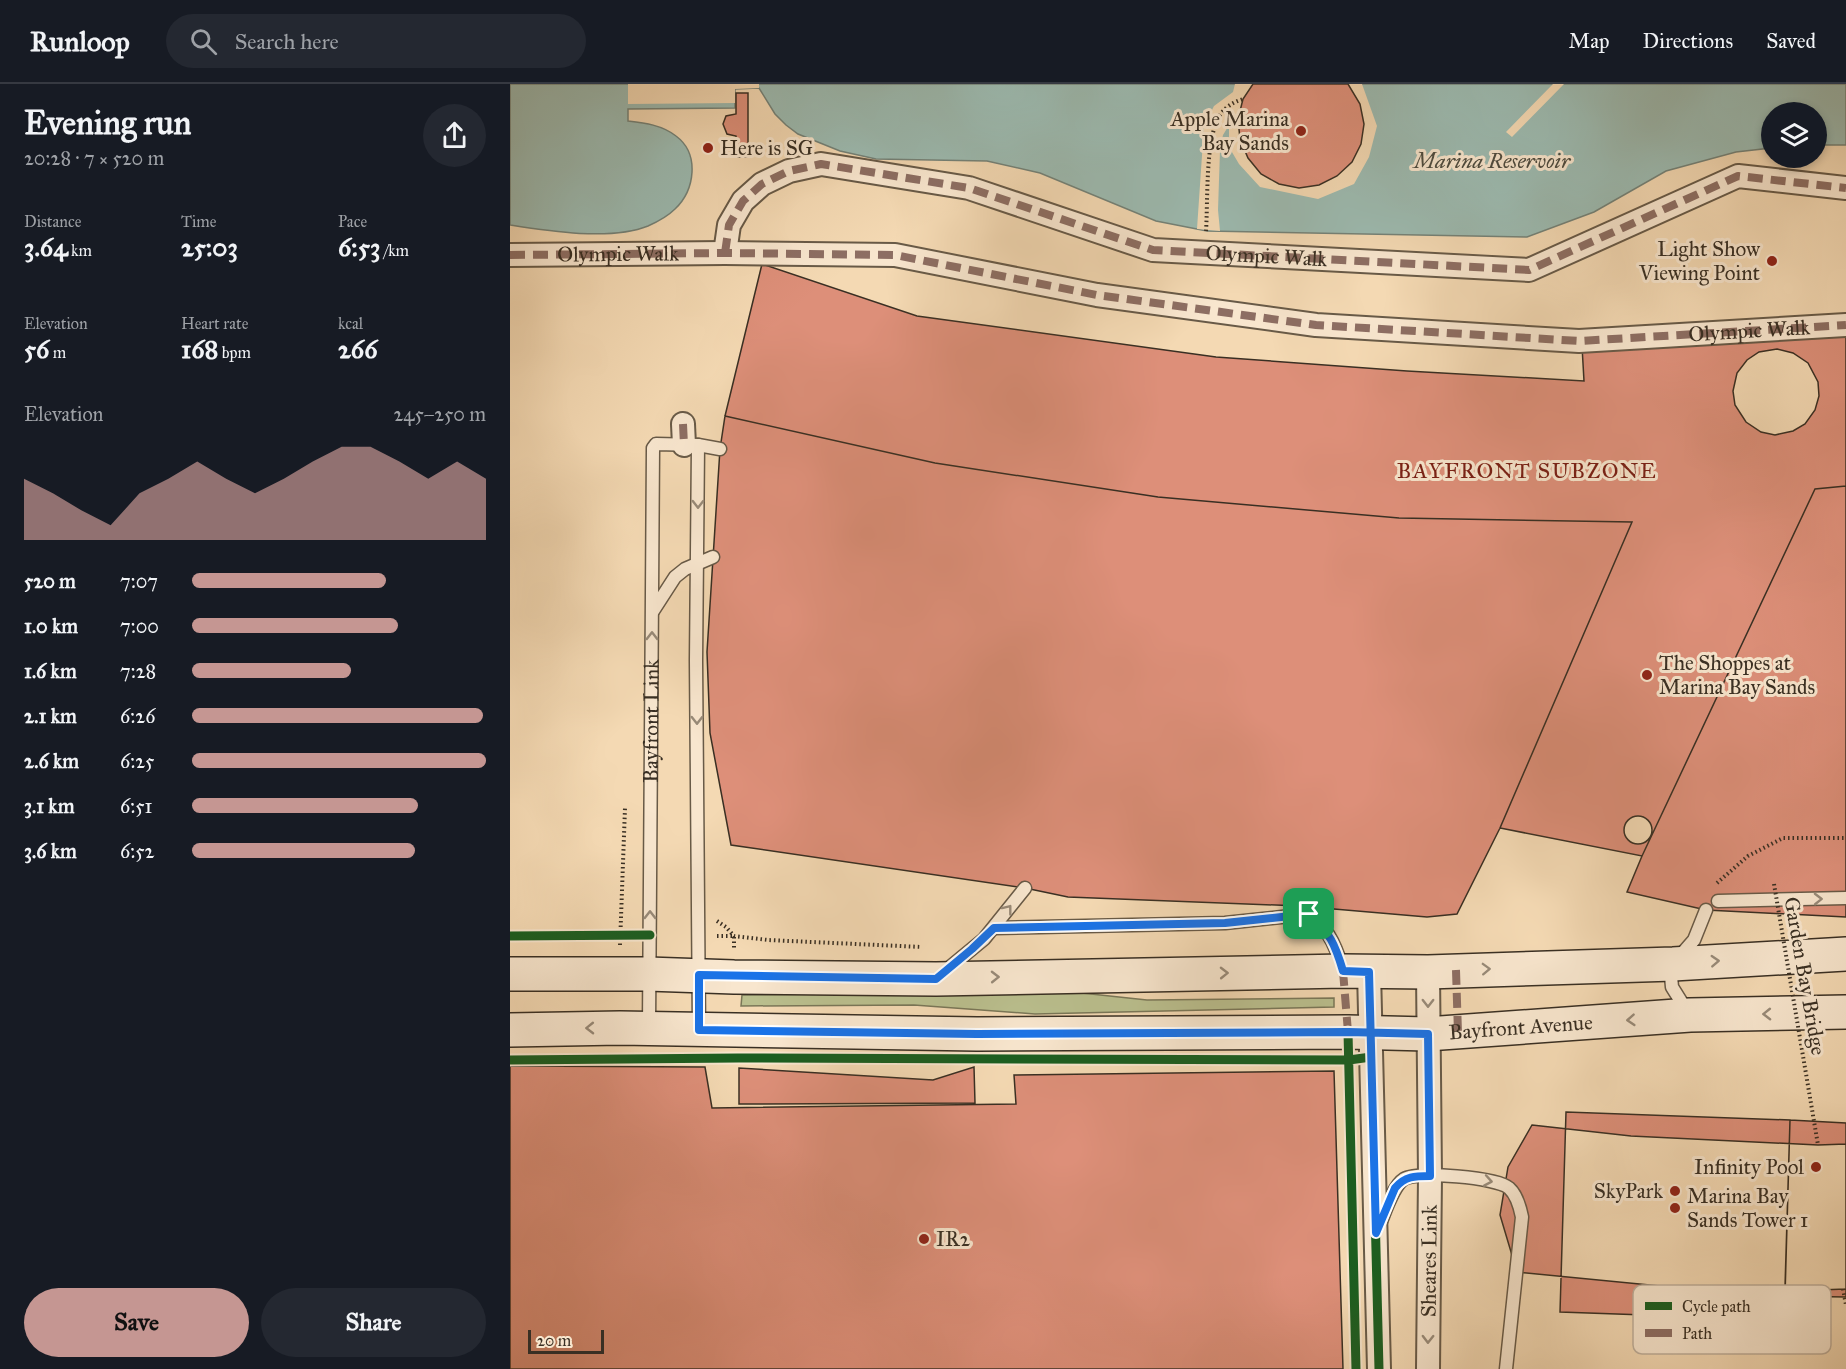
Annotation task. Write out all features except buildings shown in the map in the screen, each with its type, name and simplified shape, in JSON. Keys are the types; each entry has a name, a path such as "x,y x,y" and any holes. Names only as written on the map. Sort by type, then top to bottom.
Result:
{"main road":[{"path":"510,974 936,979 1428,972 1673,964 1846,954"},
{"name":"Bayfront Avenue","path":"510,1030 649,1029 977,1034 1428,1034 1690,1015 1846,1012"}],"street":[{"name":"Olympic Walk","path":"725,253 729,225 743,201 762,184 789,171 821,164 969,188 1153,250 1529,270 1738,176 1846,188"},
{"name":"Olympic Walk","path":"510,255 725,253 895,255 1097,295 1327,326 1579,341 1846,325"},
{"path":"1356,972 1370,1033 1379,1369"},
{"name":"Sheares Link","path":"1428,972 1430,1176 1428,1369"}],"lane":[{"path":"699,1030 696,673 698,563 688,438 720,449"},
{"name":"Bayfront Link","path":"649,1029 652,448 656,444 688,438"},
{"path":"652,612 675,577 685,569 713,557"},
{"path":"936,979 994,928 1025,888"},
{"path":"1718,901 1846,898"},
{"path":"994,928 1225,923 1304,910 1326,928 1356,972"},
{"path":"1690,1015 1672,987 1671,976 1673,964 1694,940 1706,910"},
{"path":"1376,1233 1395,1188 1400,1182 1411,1177 1487,1180 1509,1188 1520,1206 1522,1217 1506,1369"}],"path":[{"path":"1205,252 1211,143 1215,126 1227,107 1243,99"},
{"path":"620,935 625,808"},
{"path":"1714,885 1748,856 1783,838 1846,838"},
{"path":"609,936 650,935"},
{"path":"1843,1289 1846,1305"}],"green space":[{"path":"1063,991 1147,1000 1334,998 1334,1007 1035,1014 914,1005 741,1006 742,995"}],"water":[{"name":"Marina Reservoir","path":"510,84 1846,84 1846,145 1827,145 1827,102 1761,102 1761,149 1736,152 1666,171 1594,212 1527,237 1207,231 1156,221 1040,173 987,161 876,159 840,151 798,134 786,125 775,114 759,88 735,89 735,108 628,109 628,121 665,129 676,136 689,152 692,172 687,192 672,212 662,219 633,231 598,234 510,225"}],"pier":[{"path":"628,84 759,84 759,88 735,89 735,103 628,104"},
{"name":"Apple Marina Bay Sands","path":"1235,84 1362,84 1377,126 1369,157 1354,184 1318,199 1260,187 1239,164 1229,147 1229,125 1223,135 1220,150 1218,210 1220,231 1197,229 1204,126 1214,106 1233,92"},
{"path":"1553,84 1564,84 1512,137 1506,132"}],"marked path":[{"path":"725,253 729,225 743,201 762,184 789,171 821,164 969,188 1153,250 1529,270 1738,176 1846,188"},
{"path":"510,255 725,253 895,255 1097,295 1316,325 1579,341 1846,325"},
{"path":"683,424 684,445"},
{"path":"1456,970 1458,1033"},
{"path":"1343,971 1348,1032"}],"cycle path":[{"path":"510,936 650,935"},
{"path":"1369,972 1379,1369"},
{"path":"1348,1032 1356,1369"},
{"path":"510,1060 738,1058 1349,1060 1371,1057"}],"place":[{"name":"Apple Marina Bay Sands","path":"1301,131"},
{"name":"Here is SG","path":"708,148"},
{"name":"Light Show Viewing Point","path":"1772,261"},
{"name":"The Shoppes at Marina Bay Sands","path":"1647,675"},
{"name":"Infinity Pool","path":"1816,1167"},
{"name":"SkyPark","path":"1675,1191"},
{"name":"Marina Bay Sands Tower 1","path":"1675,1208"},
{"name":"IR2","path":"924,1239"}],"district":[{"name":"BAYFRONT SUBZONE","path":"1527,470"}],"route":[{"path":"1309,914 1225,923 994,928 936,979 699,975 699,1030 977,1034 1348,1032 1370,1033 1428,1034 1430,1176 1405,1178 1400,1182 1395,1188 1376,1233 1370,1033 1369,972 1343,971 1335,944 1326,928 1309,914"}]}
